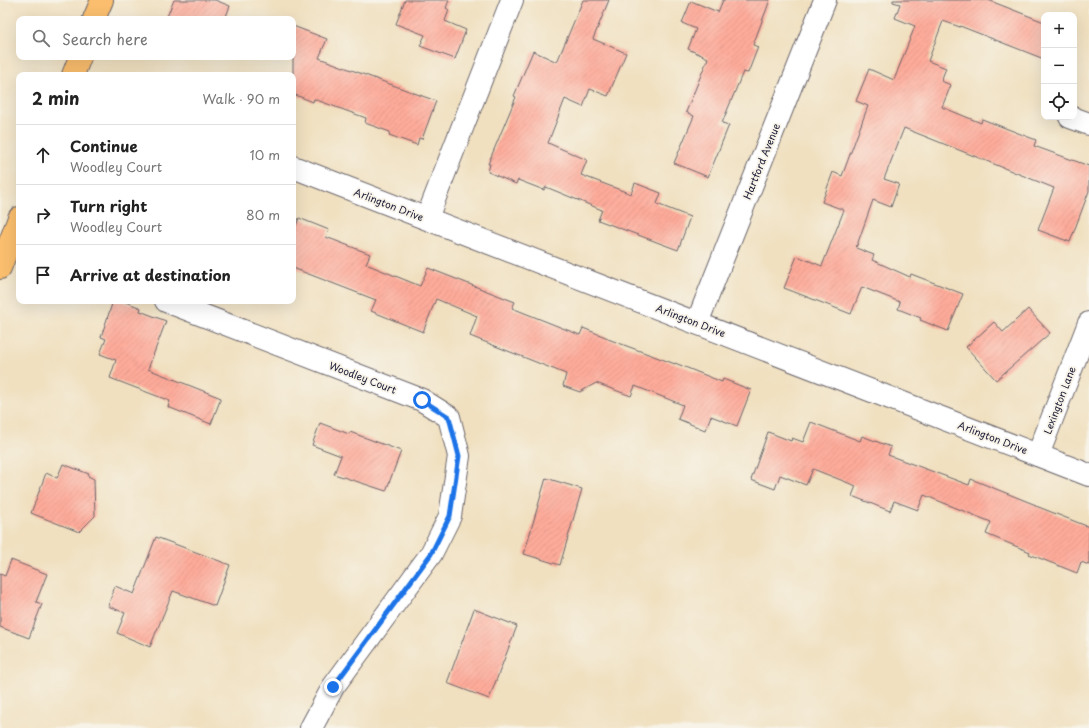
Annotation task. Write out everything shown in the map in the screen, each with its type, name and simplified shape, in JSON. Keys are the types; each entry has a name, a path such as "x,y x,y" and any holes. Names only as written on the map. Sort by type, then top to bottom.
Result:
{"main road":[{"path":"95,16 102,0"},
{"path":"74,72 79,60"},
{"path":"0,268 15,243"}],"street":[{"path":"427,218 512,0"},
{"name":"Hartford Avenue","path":"697,323 825,0"},
{"path":"1077,120 1089,124"},
{"name":"Arlington Drive","path":"296,168 1089,475"},
{"name":"Woodley Court","path":"174,304 422,400 449,417 459,456 450,516 431,554 333,687 311,728"},
{"name":"Lexington Lane","path":"1038,455 1089,323"}],"building":[{"path":"174,0 215,0 230,6 226,16 167,16"},
{"path":"405,0 449,0 446,8 449,10 445,21 466,30 455,59 420,46 425,35 396,24"},
{"path":"583,0 609,0 593,39 626,53 608,96 590,89 583,107 565,99 548,143 587,160 581,175 631,194 635,183 661,193 657,204 690,217 678,250 598,220 602,210 546,187 544,190 518,180 516,184 488,172 490,164 488,164 516,97 514,96 533,51 557,62"},
{"path":"723,0 770,0 753,45 758,47 748,73 743,72 722,123 729,125 708,177 674,163 694,116 686,112 708,58 688,49 696,29 682,23 691,1 718,12"},
{"path":"893,0 988,0 1041,21 1041,58 960,26 943,21 928,61 946,68 941,81 951,85 942,107 981,123 982,119 1036,140 1034,146 1089,166 1089,191 1070,242 1038,230 1054,188 904,128 884,179 899,184 891,207 873,200 856,248 874,255 872,260 910,277 911,274 963,294 948,331 920,320 921,318 898,309 900,302 862,287 851,314 784,288 797,256 822,266 844,210 822,202 833,172 842,176 868,106 856,101 869,69 894,80 915,26 895,18 900,4 893,2"},
{"path":"296,27 327,39 319,58 436,101 422,139 419,138 417,145 389,135 390,132 365,123 366,118 314,99 313,102 296,95 296,72 293,72 293,60 296,60"},
{"path":"299,218 329,230 326,237 370,254 366,264 420,286 428,268 515,302 512,308 580,335 583,328 608,339 722,382 723,379 751,390 737,426 711,416 705,430 678,419 683,405 635,386 631,396 596,383 580,392 563,386 566,374 470,336 477,316 436,299 423,332 371,311 376,300 296,269 296,226"},
{"path":"112,304 131,304 141,308 140,311 166,321 148,369 221,398 211,424 168,407 170,401 110,378 116,360 100,354 106,339 101,337"},
{"path":"1028,309 1050,333 996,380 966,347 994,322 1003,332"},
{"path":"811,422 860,441 862,436 891,447 888,455 969,485 971,479 1089,527 1089,565 1081,562 1077,573 1029,554 1030,552 986,534 991,522 924,495 918,510 894,501 890,511 852,496 856,486 813,469 806,485 780,475 775,489 751,480 768,432 791,441 792,438 803,442"},
{"path":"320,423 349,434 350,432 401,451 386,491 334,474 341,456 312,445"},
{"path":"63,464 89,474 88,476 94,479 95,516 79,532 31,513 46,473 57,478"},
{"path":"546,478 582,489 560,565 524,554"},
{"path":"156,537 230,565 215,606 173,591 150,647 117,633 125,613 108,606 115,586 134,594"},
{"path":"11,560 47,574 36,602 42,604 29,638 0,627 0,574 5,576"},
{"path":"474,609 517,626 489,699 447,683"}],"route":[{"path":"333,687 431,554 450,516 459,456 449,417 422,400"}]}
